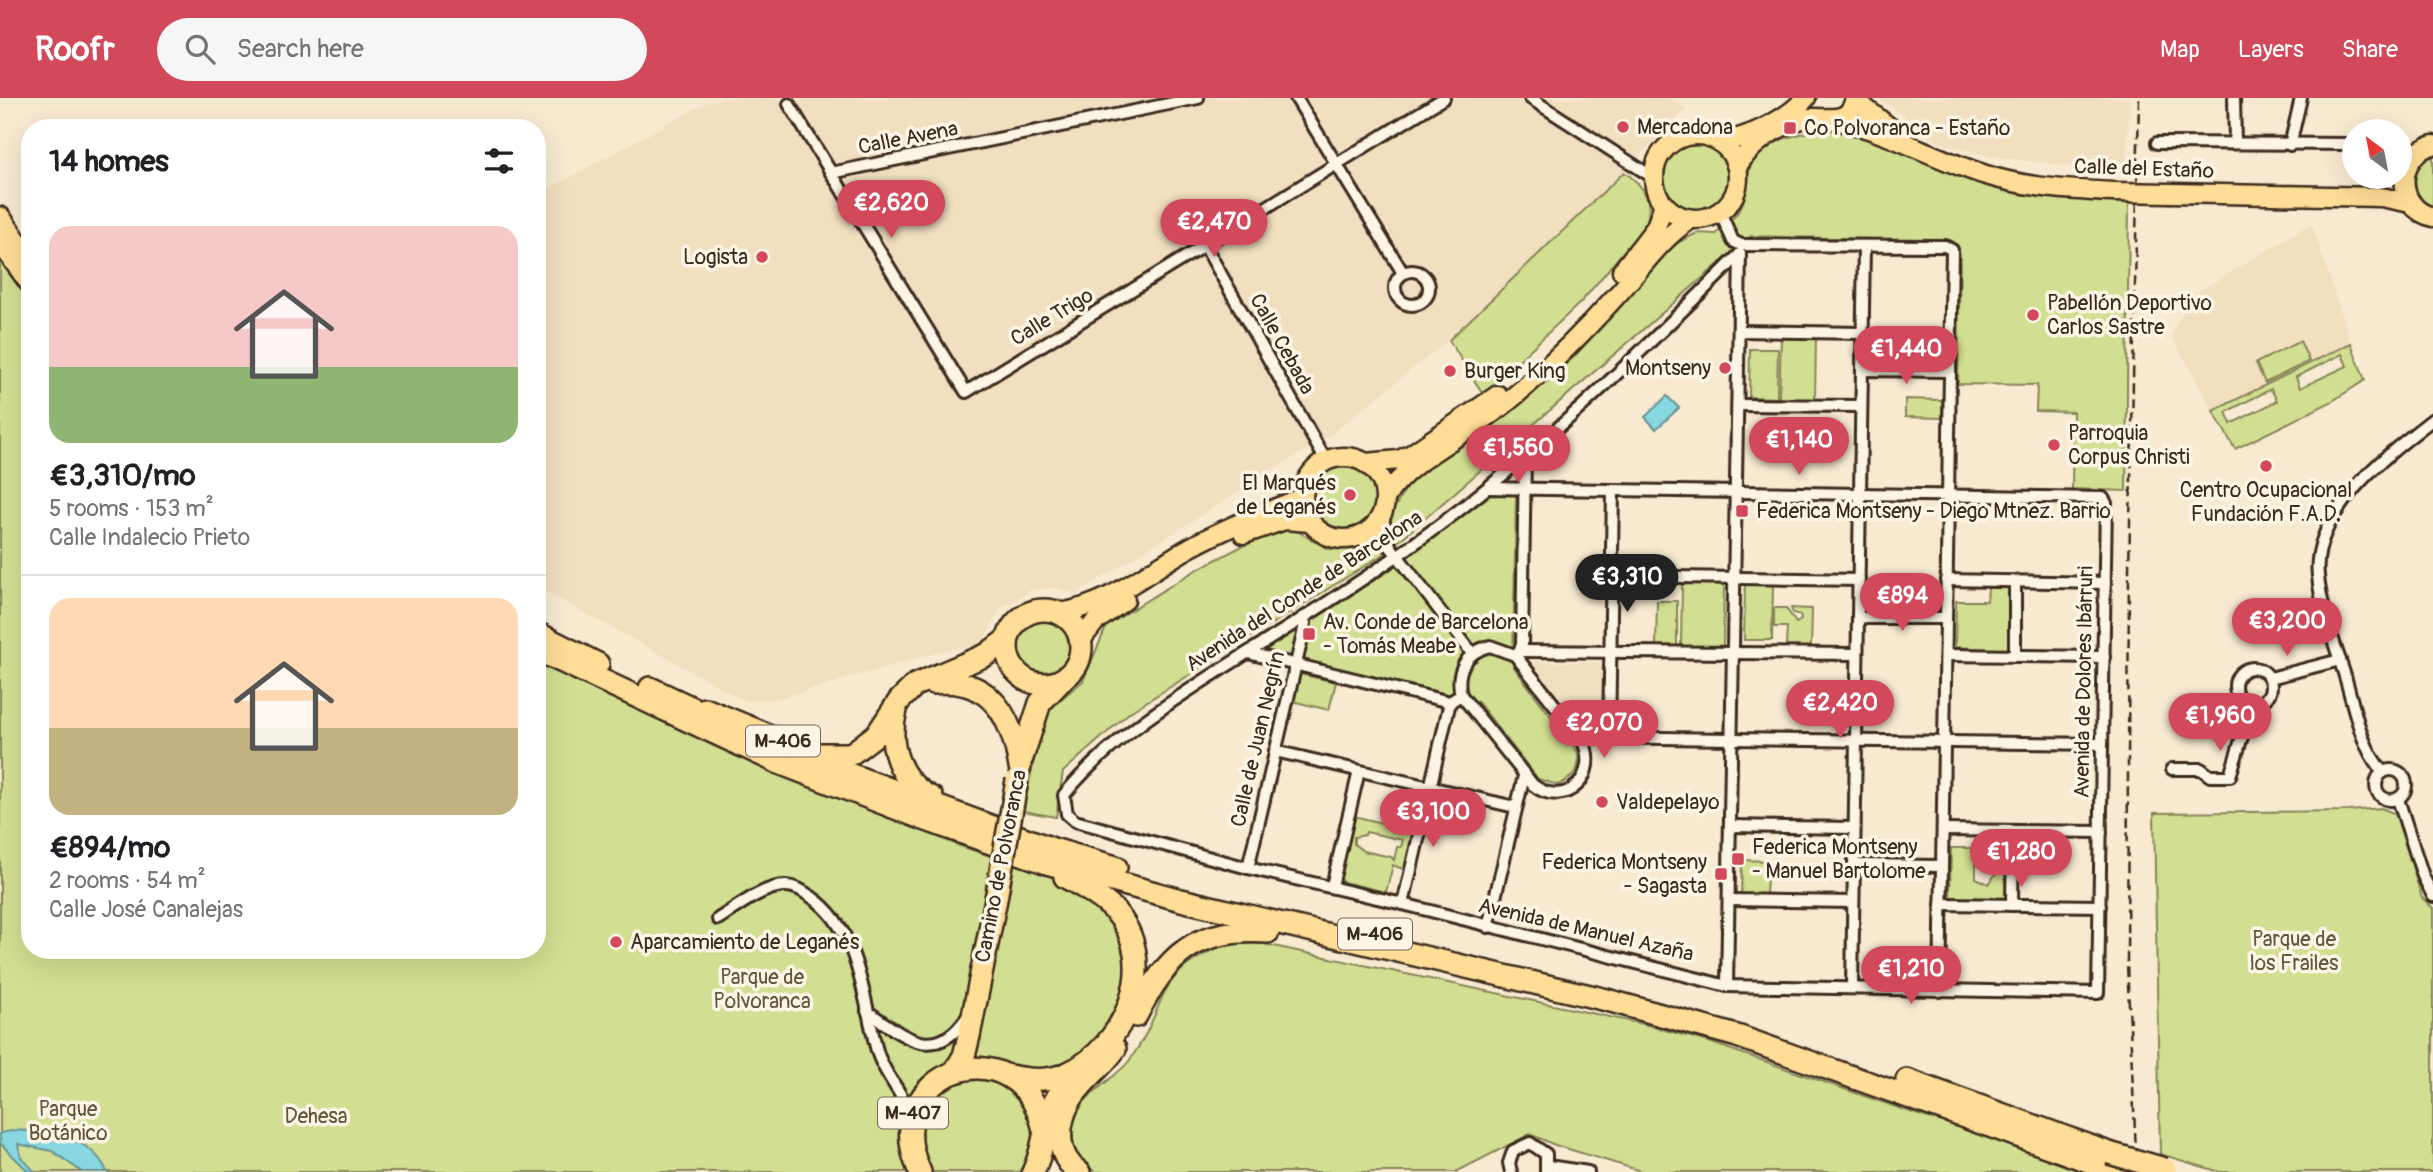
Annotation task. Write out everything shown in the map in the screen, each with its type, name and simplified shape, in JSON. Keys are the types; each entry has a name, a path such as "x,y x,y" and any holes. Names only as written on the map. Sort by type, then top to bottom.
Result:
{"highway":[{"path":"0,218 21,247"},
{"path":"0,240 21,269"},
{"path":"1007,639 1018,620 1038,610 1060,613 1077,629 1081,640"},
{"name":"M-406","path":"546,636 784,750 1053,849 1180,886 1610,987 1741,1022 2113,1165"},
{"name":"M-407","path":"1007,639 1009,662 1018,674"},
{"name":"M-406","path":"650,688 814,754 839,756 861,749 877,734 899,701 915,685 959,669 986,655 1007,639"},
{"name":"M-407","path":"1061,681 1078,664 1081,640"},
{"name":"M-406","path":"546,654 779,763 1050,864 1324,936 1607,1000 1737,1036 2113,1165 2170,1170"},
{"name":"M-406","path":"959,669 986,668 1018,674"},
{"path":"1018,674 1040,685 1061,681"},
{"name":"Camino de Polvoranca","path":"1018,674 1026,694 1027,736"},
{"name":"Camino de Polvoranca","path":"955,1071 964,1056 1027,736 1040,703 1061,681"},
{"path":"915,685 960,684 978,690 996,703 1009,720 1015,737 1018,774"},
{"name":"M-406","path":"899,701 891,742 899,763 914,785 929,797 1053,849"},
{"name":"M-406","path":"921,818 949,835 1059,873 1086,888 1115,911 1128,934 1133,953 1134,988 1131,1006 1113,1036 1101,1049 1067,1074 1031,1080 1004,1073"},
{"name":"M-406","path":"1079,1172 1064,1157 1059,1142 1069,1102 1121,1042 1164,967 1195,943 1243,930 1324,936"},
{"name":"Camino de Polvoranca","path":"975,1001 978,1041 985,1058 1004,1073"},
{"name":"M-406","path":"1044,1135 1054,1101 1067,1084 1121,1042"},
{"name":"M-407","path":"920,1172 909,1138 911,1120 918,1101 931,1086 955,1071 984,1068 1004,1073 1027,1090 1039,1109 1044,1135"},
{"path":"1033,1172 1044,1135"},
{"path":"1044,1135 1051,1156 1070,1172"}],"main road":[{"path":"1719,142 1729,152 1737,167 1738,179 1733,197 1712,217 1690,219 1680,216 1664,204 1654,178 1656,165 1672,144 1697,136 1719,142 1744,137 1794,110 1807,98 1813,108 1829,119"},
{"path":"1737,167 1752,147 1769,135 1800,120 1829,119 1849,112 1855,99"},
{"name":"Calle del Estaño","path":"1855,99 1914,144"},
{"name":"Calle del Estaño","path":"1829,119 1914,144 1989,176 2049,187 2113,192 2381,197 2411,203"},
{"path":"2412,159 2429,145"},
{"path":"2381,197 2387,189"},
{"path":"2408,189 2411,203 2431,218"},
{"path":"1366,463 1383,484 1386,497 1382,515 1365,534 1341,540 1318,531 1310,522 1302,498 1309,476 1326,461 1348,457 1366,463 1399,460 1484,405 1532,366 1585,315 1651,236 1664,204"},
{"path":"1386,497 1405,473 1488,418 1540,374 1619,293 1667,236 1690,219"},
{"path":"1060,613 1086,609 1105,601 1191,547 1302,498"},
{"path":"1081,640 1095,622 1111,609 1191,560 1262,526 1285,520 1310,522"}],"street":[{"name":"Calle Avena","path":"831,173 1198,98"},
{"path":"1296,98 1403,273"},
{"name":"Calle Trigo","path":"789,104 966,392 1444,98"},
{"path":"1530,98 1654,178"},
{"path":"2234,98 2235,143"},
{"path":"2290,145 2301,98"},
{"path":"2157,142 2342,144"},
{"path":"1720,212 1740,250 1727,986"},
{"name":"Calle Cebada","path":"1205,246 1326,461"},
{"path":"1740,250 1945,246 1952,250 1940,991"},
{"path":"1852,988 1864,247"},
{"name":"Avenida del Conde de Barcelona","path":"1075,821 1067,814 1064,795 1133,729 1196,683 1302,618 1394,551 1490,488 1564,424 1740,250"},
{"path":"1739,331 1863,333"},
{"path":"1862,370 1949,371"},
{"path":"1738,405 1861,406"},
{"path":"2383,772 2364,741 2317,574 2323,533 2335,510 2387,458 2433,419"},
{"path":"1525,458 1518,653 1582,740 1588,754 1587,769 1581,783 1573,791 1557,794 1541,792 1524,776 1461,695 1459,679 1472,653 1490,646 1518,653 1610,651 1857,654"},
{"path":"1490,488 1948,494"},
{"path":"1609,738 1613,490"},
{"name":"Avenida de Dolores Ibárruri","path":"1948,494 2103,498 2106,503 2098,993"},
{"path":"1382,515 1394,551 1472,653"},
{"path":"1365,534 1394,551"},
{"path":"1612,576 1858,580"},
{"path":"1947,580 2105,583"},
{"path":"2015,582 2015,656"},
{"name":"Calle de Juan Negrín","path":"1248,869 1305,623 1302,618"},
{"path":"1858,618 1947,618"},
{"path":"1248,653 1450,702"},
{"path":"1946,656 2104,657"},
{"path":"2270,678 2340,660"},
{"path":"2172,769 2201,769 2210,776 2230,776 2252,704 2269,696 2270,678 2266,673 2253,668 2237,677 2236,692 2240,699 2252,704"},
{"path":"1404,904 1450,702 1461,695"},
{"path":"1582,740 1609,738 2102,744"},
{"path":"1275,751 1515,807"},
{"path":"1332,886 1359,771"},
{"path":"2383,772 2398,772 2405,780 2405,790 2398,799 2388,801 2378,795 2375,785 2383,772"},
{"path":"1488,927 1524,776"},
{"path":"2398,799 2423,876 2433,896"},
{"name":"Avenida de Manuel Azaña","path":"1075,821 1248,869 1332,886 1727,986 2098,993"},
{"path":"1731,827 1854,828"},
{"path":"1943,830 2101,832"},
{"path":"2012,905 2013,831"},
{"path":"1854,865 1942,866"},
{"path":"718,919 768,890 783,886 806,893 827,909 846,936 887,1076 903,1097 911,1120"},
{"path":"1730,901 1853,902"},
{"path":"1941,904 2100,906"},
{"path":"867,1011 915,1041 936,1044 954,1034 975,1001"},
{"path":"887,1076 908,1091 918,1092 931,1086"},
{"path":"1509,1171 1510,1157 1524,1144 1542,1148 1547,1169 1588,1172"}],"shaded area":[{"path":"724,98 1671,98 1687,109 1449,340 1331,434 1076,594 1055,588 1031,590 999,610 982,644 944,651 776,699 747,702 546,592 546,190 709,101"},
{"path":"1875,98 2129,98 2127,172 1993,157 1943,144 1901,123 1905,116"},
{"path":"2312,223 2351,343 2213,411 2171,335 2191,296"},
{"path":"1531,662 1603,662 1602,728 1583,728"}],"green space":[{"path":"1820,130 1843,132 1884,143 1940,169 1981,184 2055,197 2129,203 2126,491 2072,489 2073,412 2036,411 2037,385 1958,384 1960,254 1952,241 1751,236 1384,554 1130,712 1063,772 1056,817 1023,811 1044,713 1083,681 1107,625 1196,570 1246,544 1292,528 1328,549 1362,550 1393,511 1411,479 1485,431 1574,357 1673,245 1697,233 1716,234 1731,220 1742,205 1750,168 1757,155 1782,139"},
{"path":"1696,145 1709,148 1720,155 1727,166 1730,179 1727,192 1720,203 1709,210 1696,213 1683,210 1672,203 1665,192 1662,179 1665,166 1672,155 1683,148"},
{"path":"2433,156 2433,207 2420,196 2415,182 2420,167"},
{"path":"1624,172 1637,183 1646,196 1649,211 1644,227 1582,301 1483,394 1449,340"},
{"name":"Parque de Polvoranca","path":"0,255 21,282 21,959 546,959 546,657 712,745 960,846 1062,880 1103,907 1126,948 1125,993 1111,1030 1078,1058 1048,1068 1015,1069 979,1059 944,1065 919,1086 901,1119 902,1149 912,1172 0,1172"},
{"path":"1781,337 1816,337 1815,400 1779,399"},
{"path":"2300,341 2309,361 2265,383 2256,363"},
{"path":"2351,343 2365,380 2331,402 2235,449 2213,411","holes":["2342,354 2347,366 2300,388 2296,377","2271,389 2277,401 2231,424 2226,412"]},
{"path":"1750,349 1778,349 1777,398 1749,397"},
{"path":"1905,399 1942,400 1942,418 1905,417"},
{"path":"1344,462 1357,465 1368,472 1375,483 1378,496 1375,509 1368,520 1357,527 1344,530 1331,527 1320,520 1313,509 1310,496 1313,483 1320,472 1331,465"},
{"path":"1490,495 1516,495 1513,666 1577,751 1578,763 1575,772 1558,785 1538,779 1477,701 1260,650 1386,573"},
{"path":"1682,584 1724,584 1723,646 1681,646"},
{"path":"1745,584 1773,584 1772,640 1744,640"},
{"path":"1988,588 2011,588 2010,650 1955,647 1956,601 1987,601"},
{"path":"1657,601 1677,601 1677,646 1656,646"},
{"path":"1774,608 1786,608 1796,623 1801,620 1800,615 1793,613 1791,608 1812,609 1811,648 1786,647 1787,627 1774,627"},
{"path":"1044,616 1066,625 1075,647 1066,669 1044,678 1022,669 1013,647 1022,625"},
{"path":"1299,674 1336,682 1329,710 1292,701"},
{"name":"Parque de los Frailes","path":"2381,808 2396,814 2422,898 2433,908 2433,1172 2220,1172 2160,1154 2154,813 2349,811"},
{"path":"1354,816 1414,831 1405,870 1393,865 1386,892 1339,881","holes":["1366,832 1403,840 1401,847 1397,847 1394,860 1363,851 1354,844 1354,837 1365,835"]},
{"path":"1991,836 2007,836 2006,899 1950,898 1951,848 1976,848 1976,878 1989,884 1996,873 1996,842 1990,841"},
{"path":"1742,860 1768,861 1766,895 1741,895"},
{"path":"1228,944 1264,944 1643,1024 1709,1042 1922,1116 2078,1159 2097,1172 1644,1172 1555,1145 1530,1134 1456,1172 1095,1172 1076,1156 1072,1130 1078,1109 1129,1061 1173,979 1203,955"},
{"path":"975,1076 1012,1089 1034,1121 1035,1140 1031,1159 1022,1172 930,1172 921,1156 919,1125 924,1111 944,1089"}],"water":[{"path":"1667,396 1679,408 1656,429 1645,417"},
{"path":"17,1130 56,1135 81,1144 100,1160 107,1172 82,1172 52,1151 18,1144 21,1157 35,1172 29,1172 0,1143 0,1133"}],"railway":[{"path":"2137,1172 2127,964 2129,570 2139,98"}],"place":[{"name":"Mercadona","path":"1623,127"},
{"name":"Cº Polvoranca - Estaño","path":"1790,128"},
{"name":"Logista","path":"762,257"},
{"name":"Pabellón Deportivo Carlos Sastre","path":"2033,315"},
{"name":"Montseny","path":"1725,368"},
{"name":"Burger King","path":"1450,371"},
{"name":"Parroquia Corpus Christi","path":"2054,445"},
{"name":"Centro Ocupacional Fundación F.A.D.","path":"2266,466"},
{"name":"El Marqués de Leganés","path":"1350,495"},
{"name":"Federica Montseny - Diego Mtnez. Barrio","path":"1742,511"},
{"name":"Av. Conde de Barcelona - Tomás Meabe","path":"1309,634"},
{"name":"Valdepelayo","path":"1602,802"},
{"name":"Federica Montseny - Manuel Bartolome","path":"1738,859"},
{"name":"Federica Montseny - Sagasta","path":"1721,874"},
{"name":"Aparcamiento de Leganés","path":"616,942"}],"park label":[{"name":"Dehesa","path":"316,1116"},
{"name":"Parque Botánico","path":"68,1121"}]}
